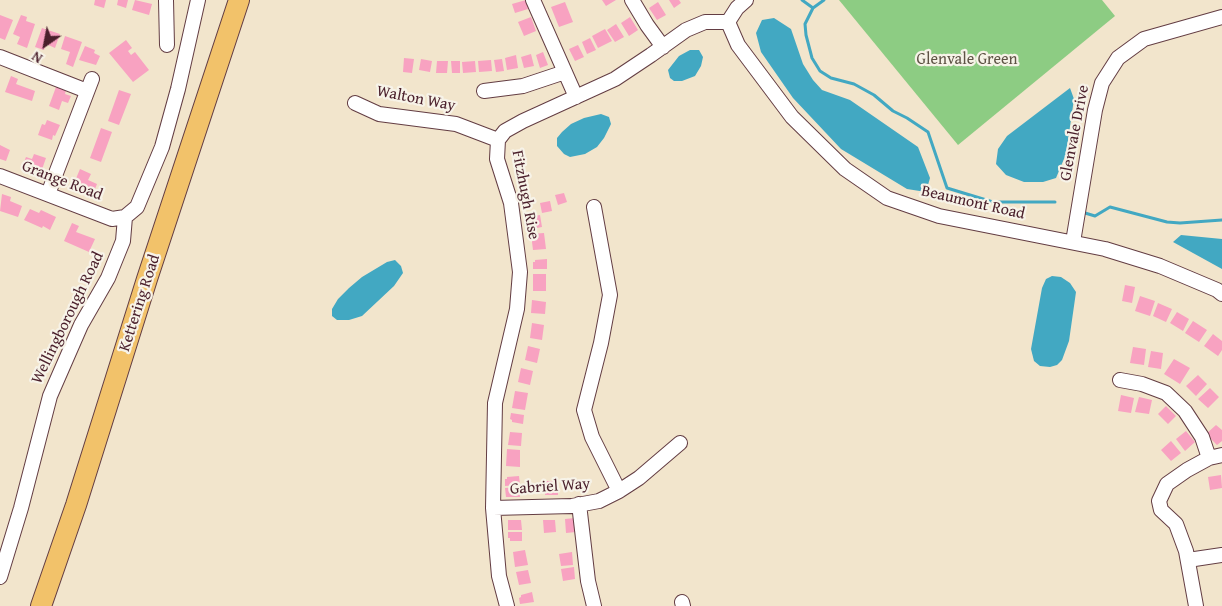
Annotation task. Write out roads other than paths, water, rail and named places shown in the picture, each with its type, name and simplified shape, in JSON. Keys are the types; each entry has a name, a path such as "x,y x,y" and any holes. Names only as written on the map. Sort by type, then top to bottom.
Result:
{"highway":[{"name":"Kettering Road","path":"41,606 76,505 238,0"}],"street":[{"path":"166,0 168,45"},
{"name":"Wellingborough Road","path":"0,577 21,508 50,396 81,325 108,278 123,241 119,218 137,207 162,147 178,89 198,0"},
{"path":"533,0 576,97"},
{"path":"632,0 663,47"},
{"path":"728,22 737,8 746,0"},
{"name":"Glenvale Drive","path":"1073,242 1095,110 1102,82 1118,58 1144,39 1222,17"},
{"name":"Fitzhugh Rise","path":"507,606 499,576 493,508 495,403 517,309 520,272 510,203 497,159 498,140 505,132 523,121 615,79 686,30 705,22 728,22"},
{"name":"Beaumont Road","path":"728,22 738,44 792,117 845,169 888,198 939,216 1105,249 1160,266 1217,290 1222,294"},
{"path":"0,57 90,85 48,194"},
{"path":"484,91 523,86 565,72"},
{"name":"Walton Way","path":"355,103 379,114 456,124 498,140"},
{"name":"Grange Road","path":"0,176 119,218"},
{"path":"594,207 610,295 601,343 584,410 592,436 619,491"},
{"path":"1120,380 1142,384 1166,393 1186,411 1216,456 1187,470 1168,484 1159,501 1161,510 1176,524 1186,551 1196,606"},
{"name":"Gabriel Way","path":"493,508 579,504 599,501 639,478 680,443"},
{"path":"579,504 588,581 594,606"},
{"path":"1188,560 1222,555"}],"water":[{"path":"774,18 791,29 803,64 822,90 850,100 918,147 930,178 926,192 907,189 841,149 793,98 761,52 756,33 762,20"},
{"path":"690,50 699,50 703,57 701,66 695,76 682,81 674,81 670,78 668,70 679,56"},
{"path":"1070,88 1074,99 1066,154 1056,178 1043,182 1024,182 1006,175 996,164 998,149 1007,136"},
{"path":"601,114 609,117 611,124 597,147 585,154 570,157 564,154 557,146 557,138 562,132 571,124 584,118"},
{"path":"1181,235 1222,239 1222,269 1173,242"},
{"path":"395,260 401,266 403,273 394,286 362,316 349,320 337,320 332,316 332,309 338,299 349,288 362,277 387,262"},
{"path":"1052,276 1061,277 1070,283 1076,292 1069,341 1062,360 1057,365 1050,367 1040,366 1034,361 1031,349 1042,288 1046,279"}],"waterway":[{"path":"802,0 813,8"},
{"path":"824,0 813,8 805,24 812,58 820,71 831,78 854,84 874,95 893,111 928,132 947,188 993,202 1055,202"},
{"path":"1085,213 1095,216 1110,207 1167,222 1222,220"}],"park label":[{"name":"Glenvale Green","path":"967,60"}]}
